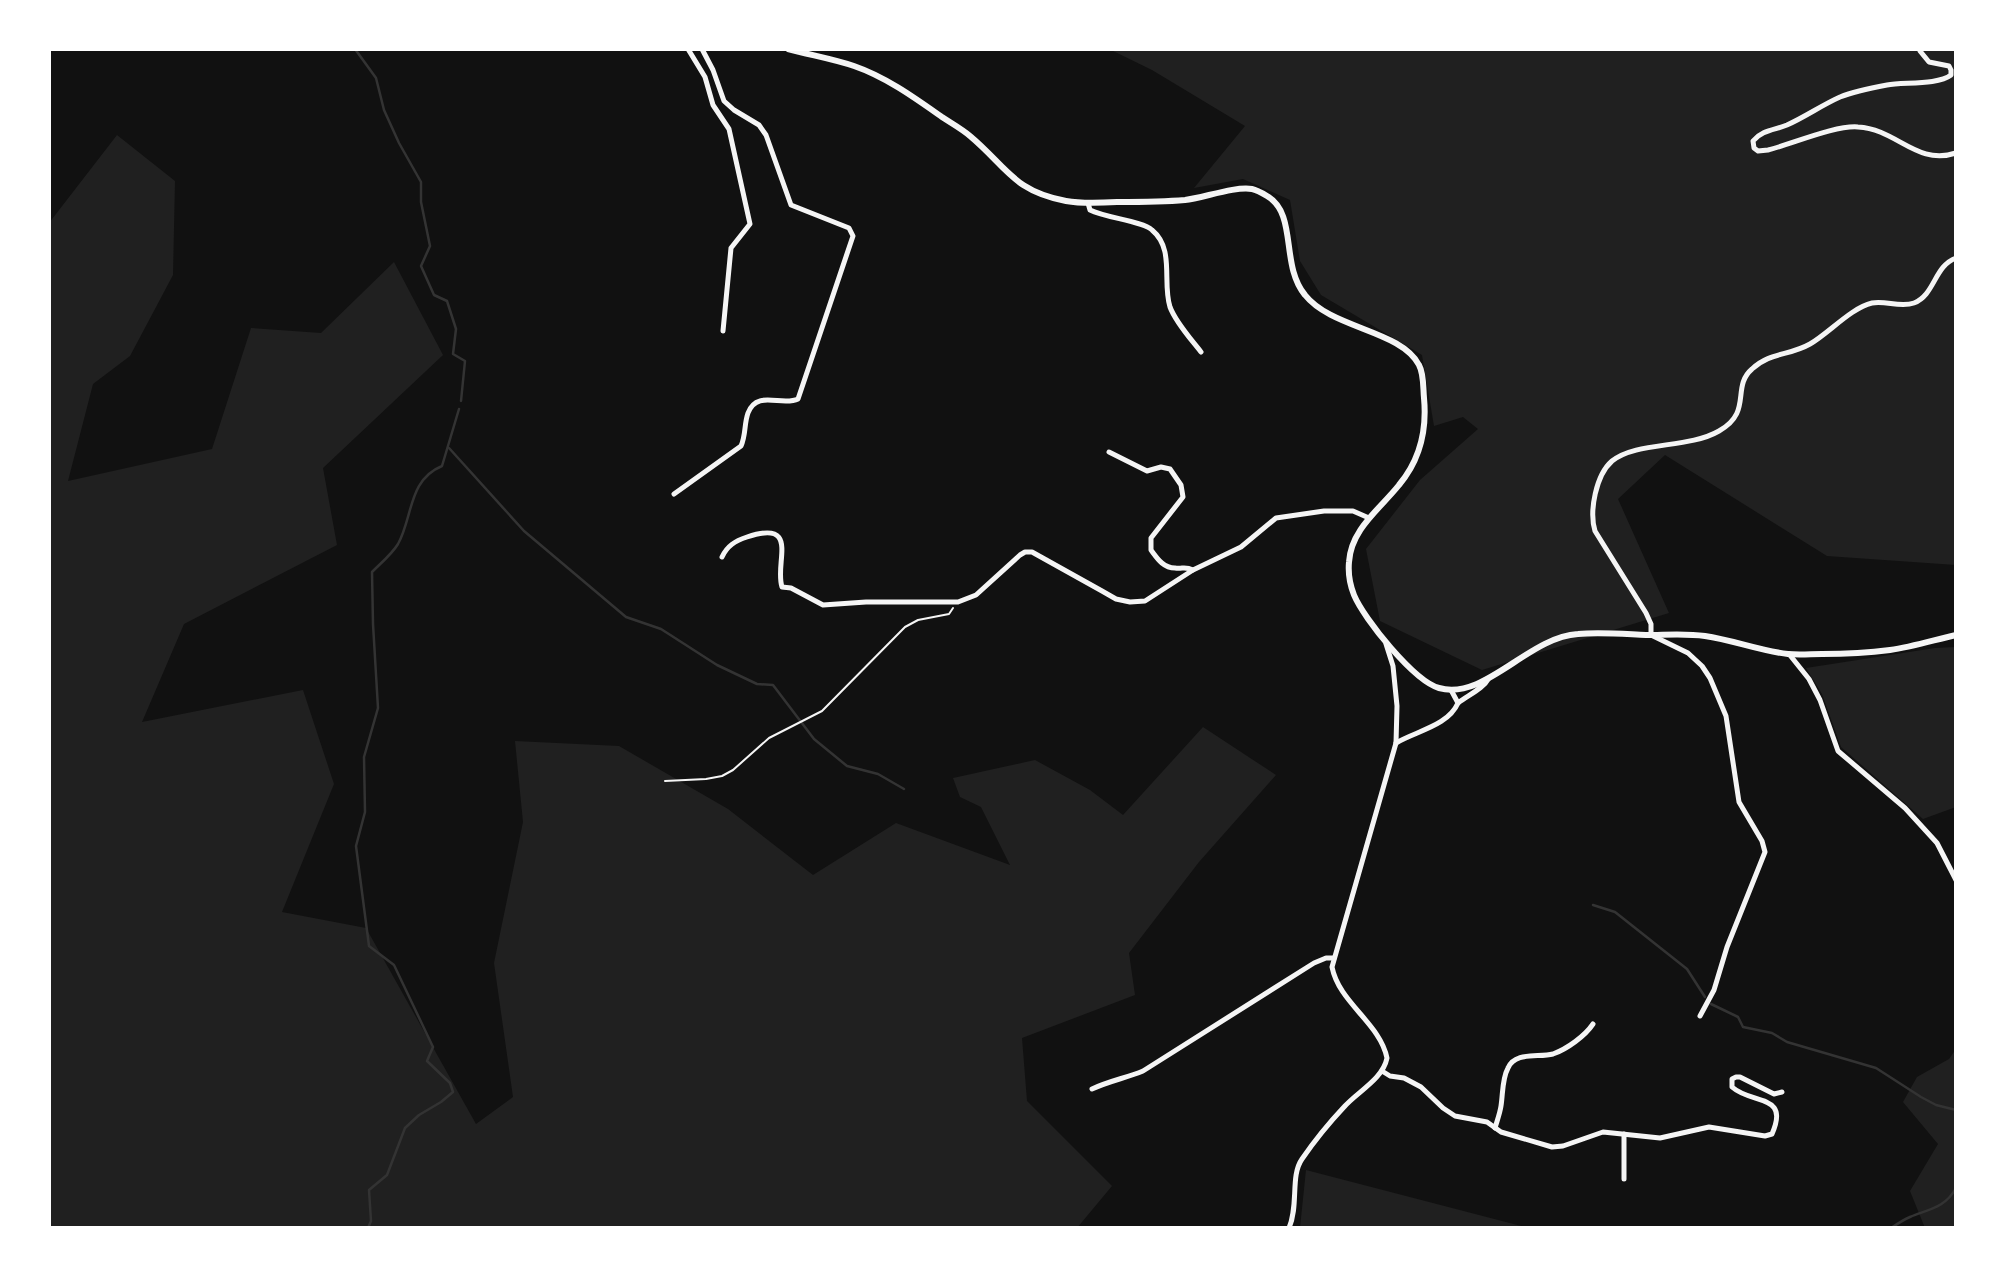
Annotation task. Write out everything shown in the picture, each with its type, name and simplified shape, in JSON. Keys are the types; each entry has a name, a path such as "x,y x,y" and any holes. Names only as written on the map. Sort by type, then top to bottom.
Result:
{"street":[{"path":"688,49 705,76 713,105 729,129 750,223 730,248 723,331"},
{"path":"674,494 741,446 749,409 756,402 769,398 792,402 798,399 853,236 849,228 791,205 766,135 759,125 724,101 702,49"},
{"path":"788,49 855,66 883,78 970,136 1022,186 1037,193 1088,203 1188,200 1252,189 1278,203 1287,230 1292,270 1306,297 1331,317 1395,343 1417,361 1421,370 1426,417 1419,450 1400,485 1369,518 1354,540 1349,557 1349,572 1352,590 1360,606 1386,641 1429,684 1451,690 1463,689 1489,678 1550,640 1574,634 1704,636 1789,654 1893,650 1956,635"},
{"path":"1921,49 1929,62 1949,65 1951,75 1936,81 1863,89 1840,97 1786,126 1758,135 1753,141 1754,148 1768,150 1856,126 1886,133 1919,153 1934,157 1956,153"},
{"path":"1088,203 1090,210 1100,215 1150,228 1160,237 1168,265 1168,297 1171,310 1201,352"},
{"path":"1651,635 1646,613 1595,531 1592,521 1595,491 1611,462 1623,455 1644,449 1704,439 1721,430 1733,422 1739,412 1743,379 1761,361 1776,354 1795,352 1810,344 1863,306 1875,302 1905,305 1916,303 1924,298 1946,263 1956,258"},
{"path":"1110,452 1147,471 1161,467 1170,469 1181,485 1183,497 1151,538 1151,550 1161,564 1171,569 1187,567 1193,570"},
{"path":"722,557 725,549 740,539 764,533 773,534 782,545 779,579 782,586 823,605 958,602 976,595 1025,552 1032,552 1102,592 1130,602 1145,601 1193,570 1241,547 1276,518 1324,511 1353,512 1369,518"},
{"path":"1651,635 1688,653 1710,678 1726,716 1739,802 1762,841 1765,852 1727,947 1714,989 1700,1016"},
{"path":"1289,1228 1294,1216 1297,1167 1346,1104 1382,1071 1387,1058 1386,1051 1369,1023 1344,992 1332,967 1396,743 1397,706 1393,666 1386,641"},
{"path":"1789,654 1809,679 1820,699 1838,751 1905,808 1937,844 1956,880"},
{"path":"1396,743 1439,723 1455,710 1458,703 1485,686 1489,678"},
{"path":"1451,690 1458,703"},
{"path":"1092,1089 1143,1071 1314,963 1334,958"},
{"path":"1495,1128 1501,1109 1502,1088 1513,1060 1560,1051 1588,1032 1593,1024"},
{"path":"1382,1071 1421,1087 1455,1116 1487,1122 1501,1132 1552,1147 1563,1146 1603,1132 1660,1138 1709,1127 1765,1136 1772,1134 1775,1129 1776,1108 1771,1103 1737,1092 1732,1087 1732,1079 1740,1077 1774,1094 1783,1092"},
{"path":"1623,1179 1624,1134"}],"path":[{"path":"664,781 706,779 722,776 733,770 769,738 822,711 905,627 918,620 948,614 958,602"}],"shaded area":[{"path":"1109,49 1956,49 1956,565 1827,556 1665,455 1618,499 1669,613 1482,670 1380,621 1366,549 1420,480 1478,429 1463,417 1434,426 1422,355 1321,295 1300,261 1290,200 1243,179 1194,188 1245,126 1152,70"},
{"path":"117,135 175,181 173,275 130,356 93,384 68,481 212,449 251,328 321,333 394,262 443,355 323,468 337,545 184,624 142,722 303,690 334,784 282,912 366,928 476,1124 513,1097 494,963 523,822 515,741 619,746 728,809 813,875 896,823 1010,865 981,807 960,797 953,778 1035,760 1090,790 1123,815 1203,727 1276,775 1199,862 1129,953 1135,995 1022,1038 1027,1101 1112,1186 1077,1228 49,1228 49,223"},
{"path":"1956,647 1956,807 1923,819 1841,747 1822,694 1806,668"},
{"path":"1956,1049 1956,1228 1925,1228 1910,1191 1938,1144 1903,1102 1917,1077 1949,1059"},
{"path":"1306,1170 1529,1228 1300,1228"}],"waterway":[{"path":"355,49 376,78 384,110 421,182 421,202 430,246 421,266 434,295 447,301 456,329 453,354 465,361 461,401"},
{"path":"368,1228 371,1221 369,1190 387,1175 405,1128 453,1092 450,1083 427,1061 433,1047 394,965 369,946 356,846 365,812 364,757 378,708 372,572 398,544 423,480 442,466 459,409"},
{"path":"449,448 524,531 626,617 661,629 717,665 757,684 773,685 814,739 847,766 878,774 904,789"},
{"path":"1593,905 1615,912 1687,969 1705,997"},
{"path":"1711,1004 1738,1017 1743,1027 1772,1033 1787,1042 1876,1068 1936,1105 1956,1110"},
{"path":"1891,1228 1907,1218 1942,1204 1956,1188"}]}
